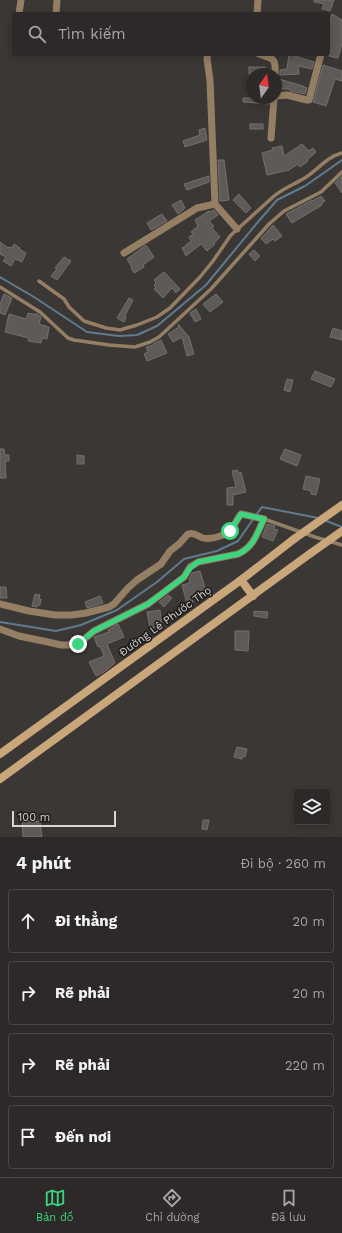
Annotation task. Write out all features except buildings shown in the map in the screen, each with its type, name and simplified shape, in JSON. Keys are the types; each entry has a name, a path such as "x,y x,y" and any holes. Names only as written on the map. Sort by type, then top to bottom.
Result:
{"street":[{"path":"19,12 21,0"},
{"path":"56,12 57,0"},
{"path":"257,12 258,0"},
{"path":"208,56 210,81 215,204 237,229"},
{"path":"266,56 274,59 275,68"},
{"path":"282,96 309,100 320,56"},
{"path":"271,138 274,104"},
{"path":"124,253 197,208 215,204"},
{"name":"Đường Lê Phước Thọ","path":"0,754 342,505"},
{"path":"0,604 55,615 86,613 109,607 114,604 137,580 161,564 170,551 188,534 196,533 202,538 218,536 230,531 241,514 262,519 253,543 245,551 238,554 193,564 184,577 148,604 94,631 78,644 62,645 19,636 0,629"},
{"path":"0,779 342,531"},
{"path":"241,580 253,596"}],"lane":[{"path":"40,282 64,299 84,321 106,328 120,330 157,316 170,308 200,277 237,229 278,193 302,179 335,155 342,153"},
{"path":"0,287 40,312 68,338 109,345 141,346 159,337 202,298 249,248 260,233 278,216 289,208 321,192 342,172"},
{"path":"262,519 342,545"}],"waterway":[{"path":"0,277 34,297 87,332 119,336 137,335 157,326 206,285 277,200 305,186 342,160"},
{"path":"256,515 262,507 318,518"},
{"path":"0,622 56,631 81,625 117,610 157,582 184,559 217,551 238,541 254,518"},
{"path":"324,520 342,527"}],"route":[{"path":"78,644 99,628 156,599 184,577 193,564 238,554 245,551 253,543 264,519 241,514 230,531"}]}
